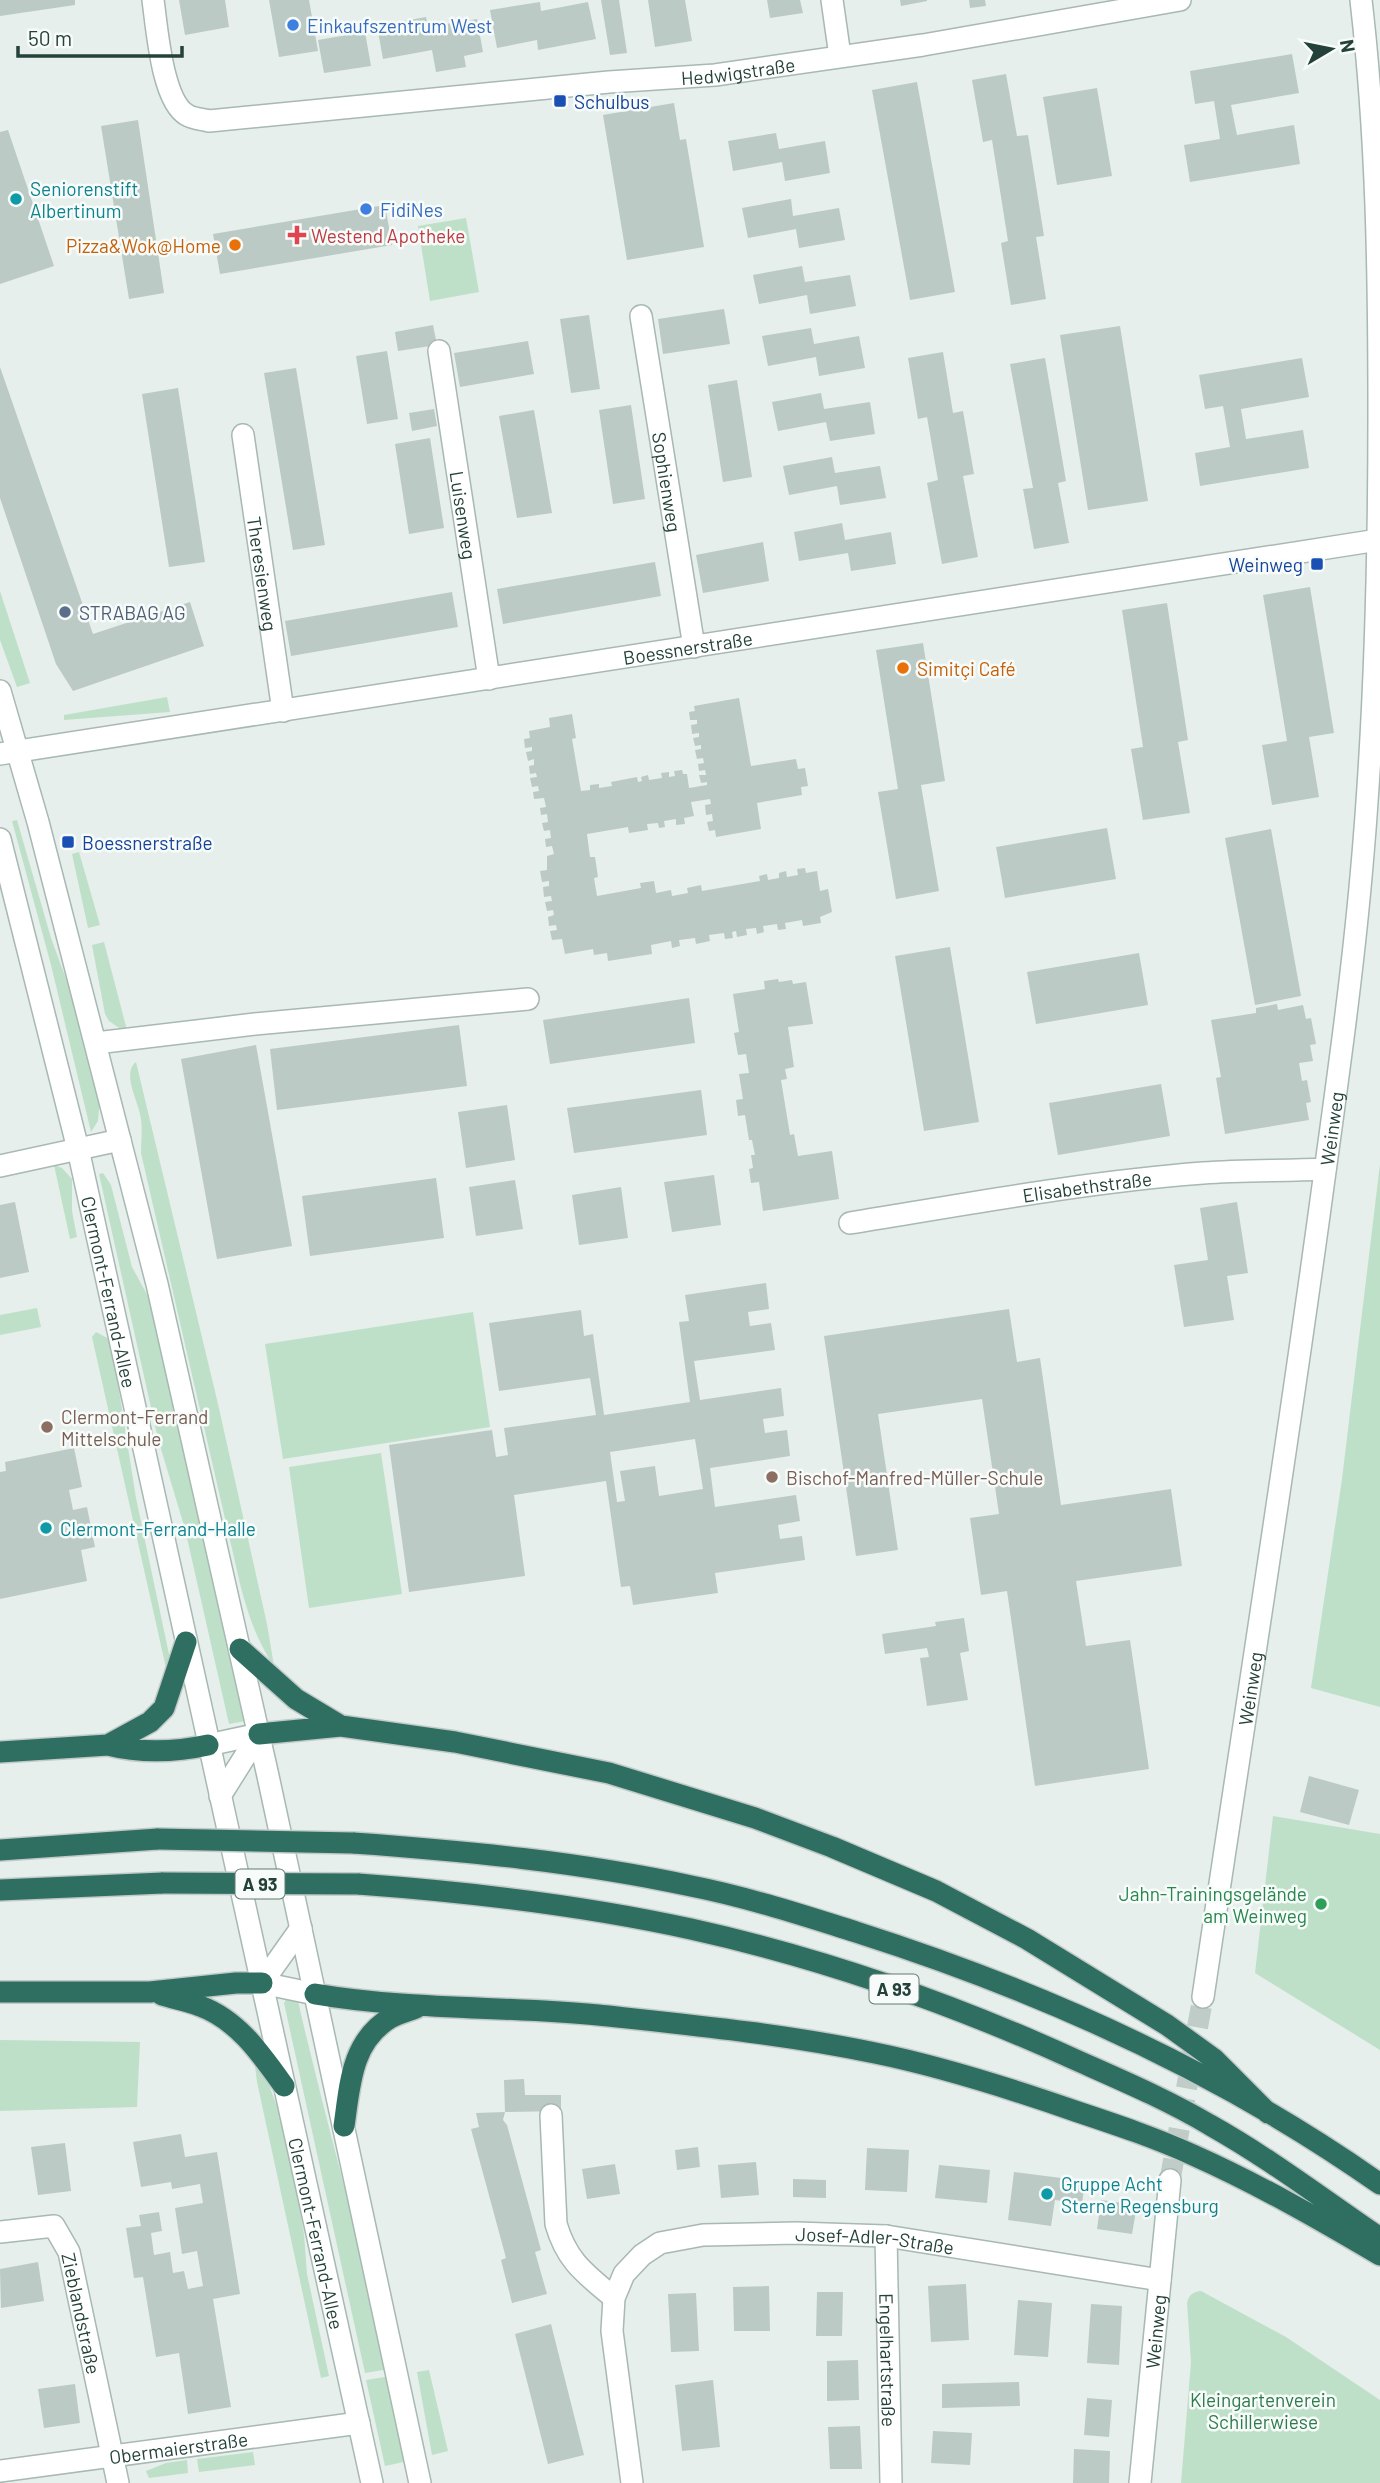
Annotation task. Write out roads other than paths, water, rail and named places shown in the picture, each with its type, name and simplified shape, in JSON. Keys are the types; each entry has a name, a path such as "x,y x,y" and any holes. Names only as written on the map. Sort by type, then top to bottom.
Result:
{"highway":[{"path":"108,1745 150,1722 164,1708 186,1642"},
{"path":"240,1649 296,1699 341,1726"},
{"path":"259,1734 341,1726 455,1742 609,1773 755,1818 936,1891 1027,1938 1110,1988 1214,2059 1268,2113"},
{"path":"0,1752 108,1745 125,1749 185,1750 208,1745"},
{"name":"A 93","path":"0,1850 158,1839 353,1843 453,1850 588,1867 694,1886 788,1911 921,1952 1027,1992 1216,2082 1380,2184"},
{"name":"A 93","path":"0,1890 163,1883 358,1884 442,1890 609,1913 692,1929 790,1954 1018,2034 1210,2124 1380,2238"},
{"path":"0,1992 150,1992 262,1983"},
{"path":"150,1992 201,2006 221,2017 239,2030 263,2056 284,2086"},
{"path":"315,1994 422,2006 580,2014 699,2026 875,2053 1028,2094 1136,2132 1193,2155 1304,2210 1380,2255"},
{"path":"344,2126 350,2079 361,2047 391,2018 422,2006"}],"street":[{"name":"Hedwigstraße","path":"153,0 163,64 175,102 187,116 209,121 609,82 715,75 1020,29 1181,0"},
{"path":"832,0 840,56"},
{"name":"Weinweg","path":"1203,1997 1295,1389 1348,1002 1361,876 1377,630 1380,289 1369,75 1361,0"},
{"name":"Sophienweg","path":"641,316 694,647"},
{"name":"Luisenweg","path":"439,351 489,679"},
{"name":"Theresienweg","path":"243,435 283,711"},
{"name":"Boessnerstraße","path":"10,753 1378,540"},
{"path":"0,691 10,753 96,1043 157,1284 259,1734 420,2483"},
{"name":"Clermont-Ferrand-Allee","path":"0,839 78,1149 372,2483"},
{"path":"96,1043 256,1024 528,999"},
{"path":"0,1166 120,1140"},
{"name":"Elisabethstraße","path":"850,1223 1025,1194 1130,1181 1203,1173 1325,1169"},
{"path":"208,1745 259,1734"},
{"path":"220,1797 259,1734"},
{"path":"301,1928 262,1983 315,1994"},
{"path":"551,2115 556,2224 561,2241 572,2261 614,2298"},
{"name":"Weinweg","path":"1140,2483 1170,2180"},
{"name":"Zieblandstraße","path":"0,2232 54,2226 69,2252 114,2457"},
{"name":"Josef-Adler-Straße","path":"632,2483 612,2331 614,2298 624,2274 642,2255 660,2243 703,2235 796,2233 886,2236 1160,2280"},
{"name":"Engelhartstraße","path":"886,2236 891,2483"},
{"name":"Obermaierstraße","path":"0,2472 359,2423"},
{"path":"114,2457 118,2483"}],"tunnel":[{"path":"1170,2180 1203,1997"}],"place":[{"name":"Einkaufszentrum West","path":"293,25"},
{"name":"Schulbus","path":"560,101"},
{"name":"Seniorenstift Albertinum","path":"16,199"},
{"name":"FidiNes","path":"366,209"},
{"name":"Westend Apotheke","path":"297,235"},
{"name":"Pizza&Wok@Home","path":"235,245"},
{"name":"Weinweg","path":"1317,564"},
{"name":"STRABAG AG","path":"65,612"},
{"name":"Simitçi Café","path":"903,668"},
{"name":"Boessnerstraße","path":"68,842"},
{"name":"Clermont-Ferrand Mittelschule","path":"47,1427"},
{"name":"Bischof-Manfred-Müller-Schule","path":"772,1477"},
{"name":"Clermont-Ferrand-Halle","path":"46,1528"},
{"name":"Jahn-Trainingsgelände am Weinweg","path":"1321,1904"},
{"name":"Gruppe Acht Sterne Regensburg","path":"1047,2194"}],"park label":[{"name":"Kleingartenverein Schillerwiese","path":"1263,2410"}]}
